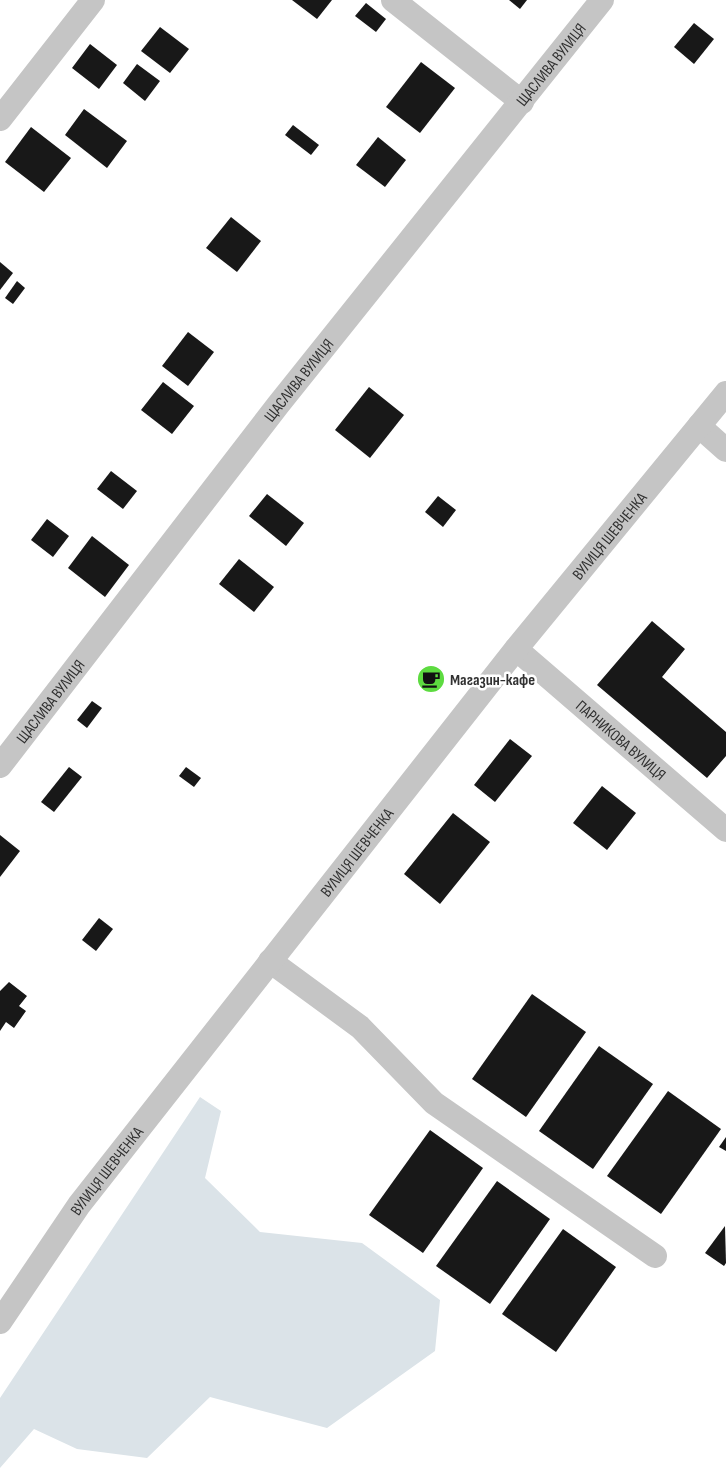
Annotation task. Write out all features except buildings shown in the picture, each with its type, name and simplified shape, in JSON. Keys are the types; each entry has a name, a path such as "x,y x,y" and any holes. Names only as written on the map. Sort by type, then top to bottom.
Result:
{"street":[{"path":"0,119 93,0"},
{"path":"393,0 522,102"},
{"name":"ЩАСЛИВА ВУЛИЦЯ","path":"0,766 278,405 602,0"},
{"name":"ВУЛИЦЯ ШЕВЧЕНКА","path":"0,1322 79,1205 516,649 726,393"},
{"path":"699,426 726,450"},
{"name":"ПАРНИКОВА ВУЛИЦЯ","path":"516,649 726,830"},
{"path":"270,961 360,1027 434,1103 655,1256"}],"shaded area":[{"path":"200,1097 221,1111 205,1178 260,1232 362,1243 440,1300 435,1351 327,1428 210,1397 147,1458 77,1449 34,1429 0,1468 0,1398"}],"place":[{"name":"Магазин-кафе","path":"431,679"}]}
